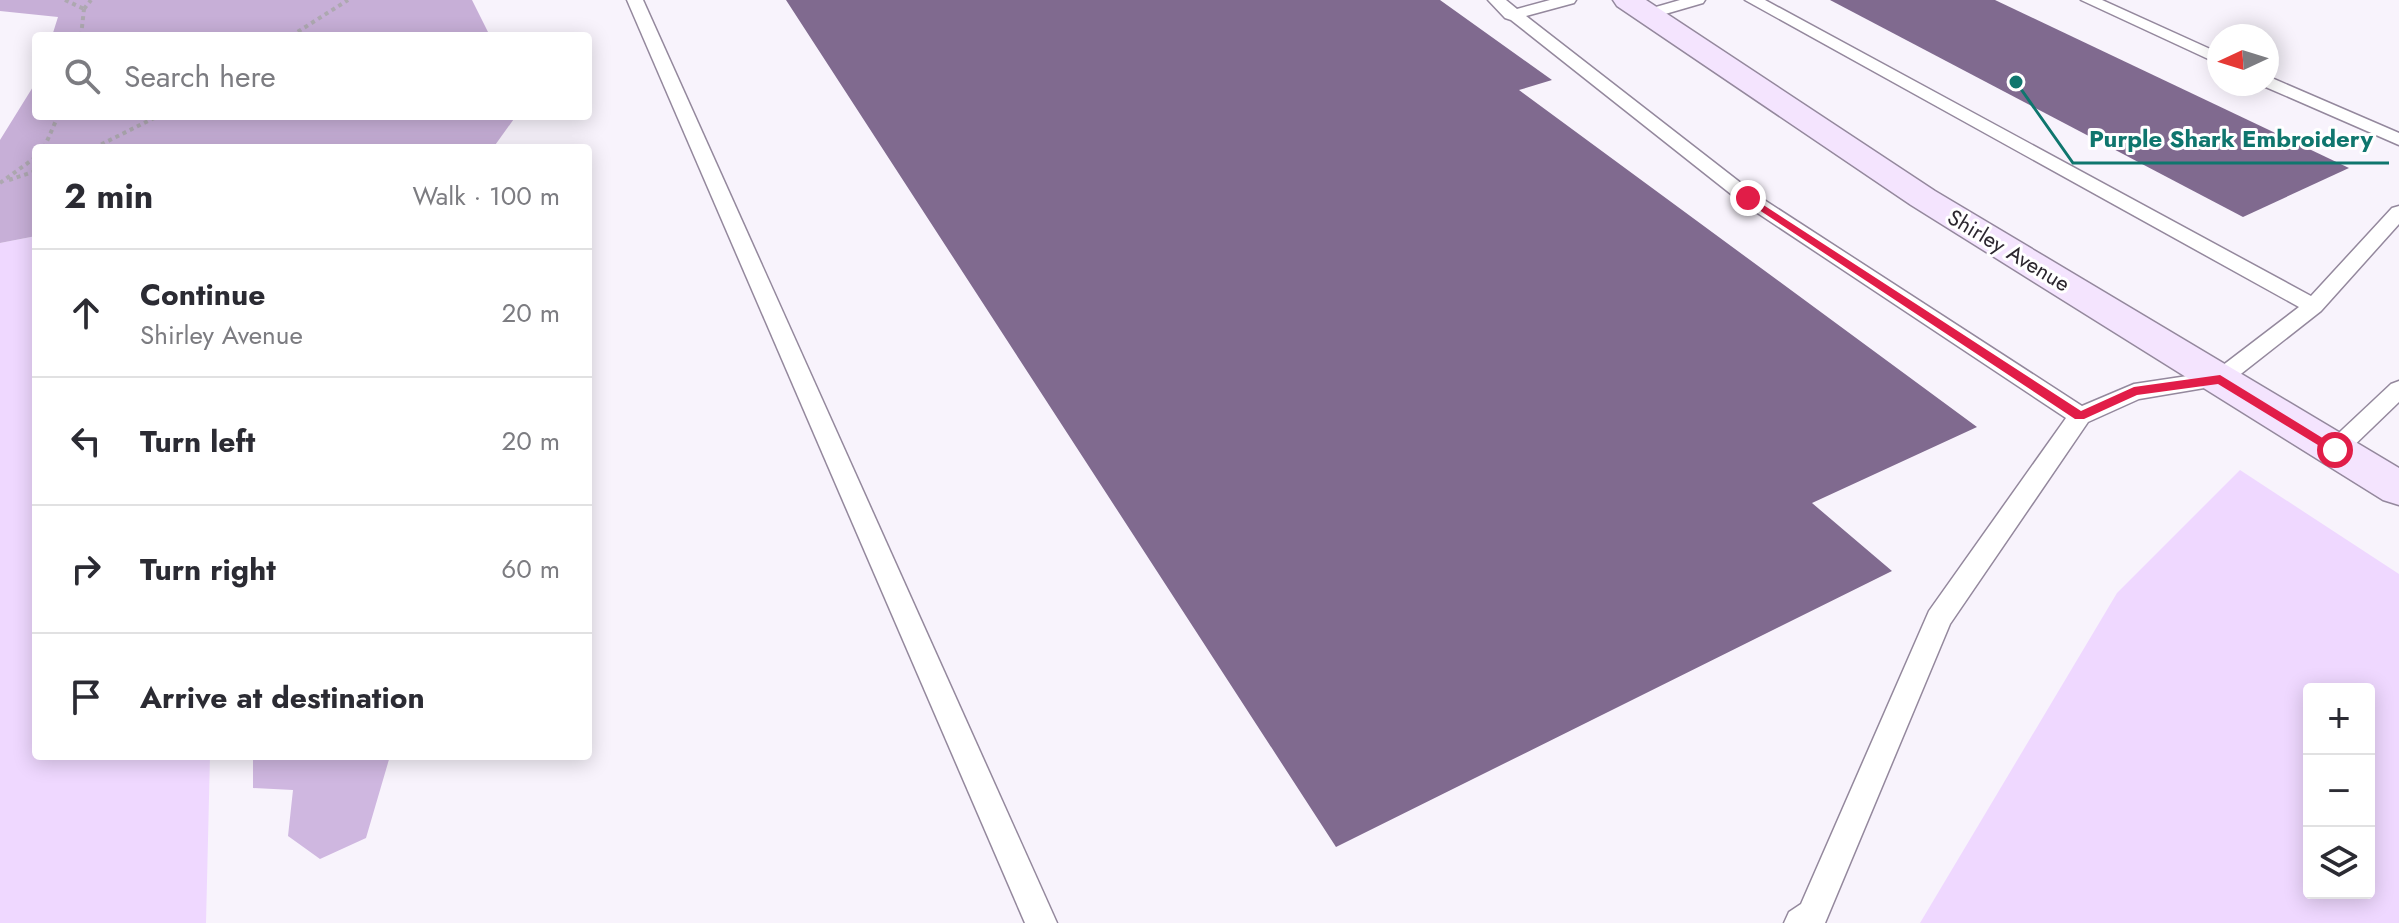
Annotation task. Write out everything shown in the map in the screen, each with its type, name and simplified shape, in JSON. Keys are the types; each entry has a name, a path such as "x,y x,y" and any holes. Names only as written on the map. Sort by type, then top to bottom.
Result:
{"main road":[{"name":"Shirley Avenue","path":"1638,7 1923,198 2399,489"}],"lane":[{"path":"635,0 1041,923"},
{"path":"1496,0 1511,15 1748,198 2080,416"},
{"path":"1511,15 1568,0"},
{"path":"1638,7 1697,0"},
{"path":"1753,0 2314,306"},
{"path":"2089,0 2207,54"},
{"path":"2279,86 2399,140"},
{"path":"1800,923 1812,915 1938,619 2080,416 2134,392 2220,379 2314,306 2399,212"},
{"path":"2335,450 2399,389"}],"path":[{"path":"65,0 84,9"},
{"path":"81,32 84,9 91,0"},
{"path":"297,32 348,0"},
{"path":"46,144 56,120"},
{"path":"102,144 150,120"},
{"path":"0,183 32,161"},
{"path":"0,183 32,172"}],"shaded area":[{"path":"0,0 472,0 488,32 53,32 58,17 0,11"},
{"path":"32,88 32,120 513,120 496,144 32,144 32,237 0,243 0,140"},
{"path":"32,237 32,760 210,760 206,923 0,923 0,243"},
{"path":"2240,470 2399,574 2399,923 1920,923 2117,593"},
{"path":"253,760 389,760 366,838 320,859 288,836 293,790 253,788"}],"building":[{"path":"786,0 1440,0 1552,80 1519,90 1977,427 1812,503 1892,571 1336,847"},
{"path":"1830,0 1995,0 2349,168 2243,217"}],"place":[{"name":"Purple Shark Embroidery","path":"2016,82"}],"route":[{"path":"1748,198 2080,416 2134,392 2220,379 2335,450"}]}
